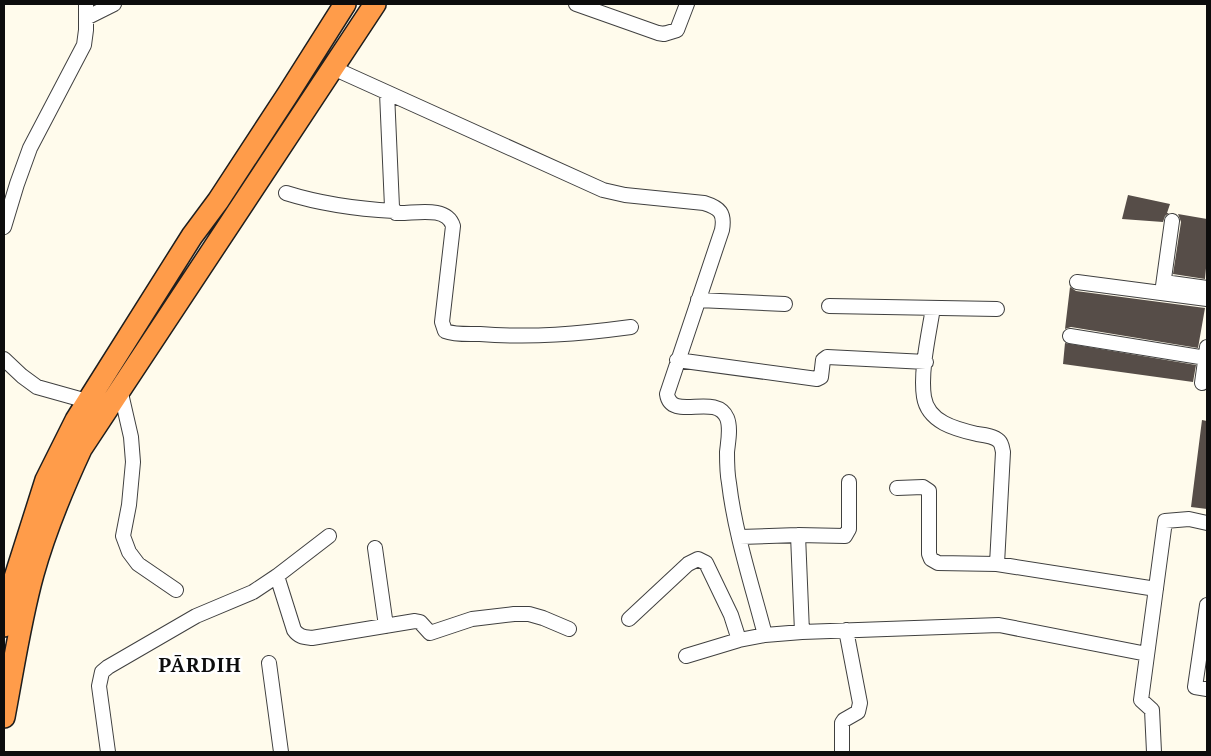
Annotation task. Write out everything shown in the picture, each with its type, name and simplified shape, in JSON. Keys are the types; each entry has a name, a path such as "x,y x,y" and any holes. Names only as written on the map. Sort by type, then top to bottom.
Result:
{"highway":[{"path":"4,626 12,587 46,480 87,401 192,236 218,201 346,4"},
{"path":"4,717 32,576 60,496 81,449 375,4"},
{"path":"192,236 211,251"}],"street":[{"path":"4,227 16,184 30,148 84,45 86,4"},
{"path":"86,18 114,4"},
{"path":"576,4 658,34 664,34 677,30 687,4"},
{"path":"333,68 603,190 626,195 704,203 714,206 722,214 724,221 722,230 667,389 667,394 672,405 678,407 712,407 724,413 727,417 729,424 728,481 765,635"},
{"path":"387,93 391,200 394,211"},
{"path":"286,193 308,200 347,207 400,213 437,213 448,216 453,226 442,322 445,331 500,336 546,336 580,334 631,327"},
{"path":"1163,287 1172,221"},
{"path":"1077,282 1207,288"},
{"path":"1163,287 1207,299"},
{"path":"698,300 785,304"},
{"path":"829,306 997,310"},
{"path":"933,308 926,362 924,397 932,415 950,426 988,436 998,440 1001,444 1003,452 997,564"},
{"path":"1070,336 1206,352 1202,383"},
{"path":"677,360 817,379 821,377 824,360 827,356 926,362"},
{"path":"4,358 22,376 37,387 87,401"},
{"path":"120,389 131,437 133,462 129,505 123,536 129,552 138,564 176,590"},
{"path":"740,537 798,535 840,538 847,534 849,525 849,482"},
{"path":"898,488 923,487 929,491 929,554 938,563 997,564 1156,589"},
{"path":"1154,752 1152,710 1141,700 1165,521 1190,519 1207,523"},
{"path":"798,535 802,632"},
{"path":"108,752 99,686 102,672 196,616 253,592 329,536"},
{"path":"375,548 386,626"},
{"path":"629,619 688,564 698,559 706,563 730,615 739,640"},
{"path":"277,576 294,630 297,634 312,638 418,621 430,633 472,619 514,614 530,614 569,628"},
{"path":"1207,606 1195,687 1207,690"},
{"path":"686,656 739,640 765,635 846,630 999,625 1147,654"},
{"path":"842,752 842,723 858,712 860,703 846,630"},
{"path":"269,664 281,752"}],"building":[{"path":"1128,195 1170,204 1167,213 1169,213 1165,216 1163,222 1122,219"},
{"path":"1178,214 1207,219 1205,279 1173,274 1181,222"},
{"path":"1070,287 1076,291 1205,308 1198,348 1071,327 1065,329"},
{"path":"1065,343 1196,365 1193,382 1063,364"},
{"path":"1202,420 1207,421 1207,509 1191,507"}],"district":[{"name":"PĀRDIH","path":"200,664"}]}
